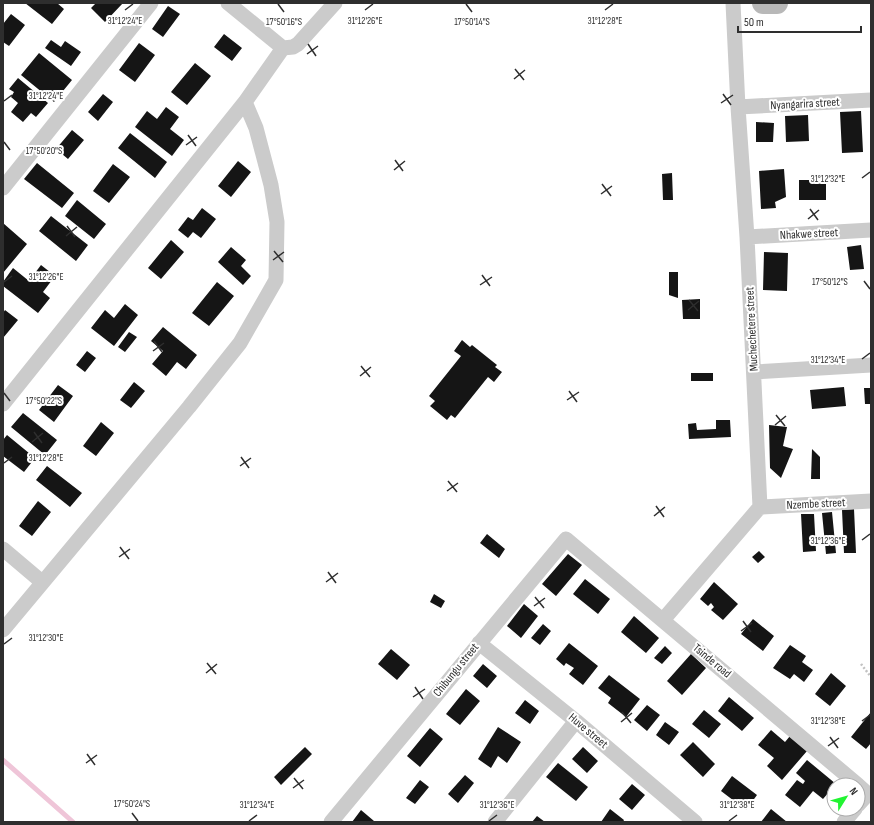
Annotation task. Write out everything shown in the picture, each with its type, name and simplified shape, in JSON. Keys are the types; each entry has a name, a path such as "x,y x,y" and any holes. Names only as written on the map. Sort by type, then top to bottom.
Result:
{"street":[{"path":"3,188 151,3"},
{"path":"228,3 283,48 293,47 298,44 335,3"},
{"name":"Muchechetere street","path":"733,3 738,107 747,237 760,507"},
{"path":"763,3 777,3"},
{"path":"3,404 245,102 283,48"},
{"name":"Nyangarira street","path":"738,107 871,100"},
{"path":"3,630 189,407 240,343 276,280 276,222 271,185 256,128 245,102"},
{"name":"Nhakwe street","path":"747,237 871,230"},
{"path":"754,372 871,365"},
{"name":"Nzembe street","path":"760,507 871,501"},
{"path":"663,620 760,507"},
{"name":"Tsinde road","path":"566,538 663,620 843,777"},
{"name":"Chibungu street","path":"331,822 566,538"},
{"path":"3,549 42,582"},
{"name":"Huve street","path":"479,642 576,721 677,817 695,822"},
{"path":"496,822 576,721"}],"path":[{"path":"861,664 871,677"}],"building":[{"path":"25,3 57,3 64,9 52,24"},
{"path":"96,3 123,3 105,22 91,8"},
{"path":"168,6 180,14 163,37 152,29"},
{"path":"11,14 25,25 9,46 3,42 3,24"},
{"path":"224,34 242,48 232,61 214,47"},
{"path":"51,40 61,47 65,41 81,52 71,66 45,48"},
{"path":"139,43 155,55 135,82 119,70"},
{"path":"39,53 72,80 54,102 21,75"},
{"path":"195,63 211,76 187,105 171,92"},
{"path":"18,78 48,103 36,117 31,113 23,122 11,112 18,103 11,97 14,92 9,89"},
{"path":"103,94 113,102 98,121 88,112"},
{"path":"166,107 179,117 170,129 184,140 172,156 135,127 147,111 157,119"},
{"path":"861,111 863,152 842,153 840,112"},
{"path":"808,115 809,141 786,142 785,116"},
{"path":"756,122 774,123 773,142 756,142"},
{"path":"72,130 84,140 68,159 56,149"},
{"path":"130,133 167,162 155,178 118,148"},
{"path":"238,161 251,172 231,197 218,186"},
{"path":"37,163 74,193 62,208 24,179"},
{"path":"113,164 130,177 109,203 93,191"},
{"path":"784,169 786,197 775,202 776,208 761,209 759,171"},
{"path":"672,173 673,200 663,200 662,174"},
{"path":"799,180 826,180 826,200 799,200"},
{"path":"77,200 106,224 94,239 65,216"},
{"path":"202,208 216,219 201,238 193,232 188,238 178,230 188,217 193,220"},
{"path":"51,216 88,245 76,261 39,231"},
{"path":"3,223 27,244 3,273"},
{"path":"171,240 184,252 161,279 148,268"},
{"path":"861,245 864,269 850,270 847,247"},
{"path":"231,247 246,260 241,266 251,276 243,285 218,262"},
{"path":"764,252 788,253 787,291 763,290"},
{"path":"41,265 55,276 43,292 50,298 38,313 3,286 3,282 13,268 29,281"},
{"path":"669,272 678,272 678,298 669,295"},
{"path":"217,282 234,296 209,326 192,313"},
{"path":"700,299 700,319 683,319 682,300"},
{"path":"125,304 138,315 114,346 91,328 105,310 114,318"},
{"path":"5,310 18,320 3,338 3,313"},
{"path":"163,327 197,355 186,369 177,362 166,376 152,364 163,351 151,341"},
{"path":"129,332 137,337 125,352 118,347"},
{"path":"462,340 470,347 472,345 497,365 495,367 502,372 494,382 488,377 455,418 451,415 447,420 430,406 435,401 429,396 461,356 454,351"},
{"path":"87,351 96,358 85,372 76,365"},
{"path":"691,373 713,373 713,381 691,381"},
{"path":"134,382 145,391 131,408 120,400"},
{"path":"58,385 73,396 54,422 39,410"},
{"path":"844,387 846,406 812,409 810,390"},
{"path":"864,388 871,388 871,404 865,404"},
{"path":"23,413 57,440 45,455 11,427"},
{"path":"716,420 730,420 731,437 689,439 688,424 696,423 697,430 716,429"},
{"path":"101,422 114,433 96,456 83,446"},
{"path":"769,425 787,427 783,446 793,449 781,478 770,468"},
{"path":"7,435 35,458 24,472 3,456 3,440"},
{"path":"812,449 820,457 820,479 811,479"},
{"path":"47,466 82,493 70,507 36,480"},
{"path":"38,501 51,512 32,536 19,526"},
{"path":"854,509 856,553 844,553 842,510"},
{"path":"832,512 836,553 826,554 822,513"},
{"path":"801,514 814,514 816,551 803,552"},
{"path":"487,534 505,549 499,558 480,543"},
{"path":"759,551 765,557 758,563 752,557"},
{"path":"568,554 582,565 556,596 542,584"},
{"path":"585,579 610,599 598,614 573,594"},
{"path":"714,582 738,604 723,620 711,610 714,607 711,603 708,606 700,599"},
{"path":"434,594 445,601 441,608 430,602"},
{"path":"524,604 538,616 521,638 507,626"},
{"path":"634,616 659,638 646,653 621,632"},
{"path":"753,619 774,636 763,651 741,634"},
{"path":"543,624 551,631 540,645 531,638"},
{"path":"569,643 598,666 583,685 569,674 574,668 566,663 564,666 556,659"},
{"path":"790,645 806,656 802,662 813,670 804,682 794,674 790,679 773,668"},
{"path":"665,646 672,653 662,664 654,658"},
{"path":"391,649 410,665 397,680 378,664"},
{"path":"691,654 706,668 682,695 667,681"},
{"path":"483,664 497,676 487,688 473,676"},
{"path":"831,673 846,686 830,706 815,694"},
{"path":"609,675 640,699 626,717 608,703 611,698 598,688"},
{"path":"466,689 480,701 460,725 446,714"},
{"path":"729,697 754,718 742,731 718,711"},
{"path":"525,700 539,711 530,724 515,713"},
{"path":"647,705 660,715 647,731 634,720"},
{"path":"704,710 721,724 709,738 692,724"},
{"path":"871,712 871,743 866,749 851,737"},
{"path":"665,722 679,732 669,745 656,735"},
{"path":"498,727 521,742 507,763 498,756 491,768 478,759"},
{"path":"430,728 443,739 420,767 407,756"},
{"path":"771,730 785,742 790,736 807,751 782,780 767,766 774,758 758,745"},
{"path":"693,742 715,764 703,777 680,755"},
{"path":"305,747 312,754 281,785 274,777"},
{"path":"583,747 598,761 587,773 572,759"},
{"path":"807,760 828,777 826,777 826,796 823,799 813,791 800,807 785,795 797,780 803,784 805,781 796,773"},
{"path":"558,763 588,787 576,801 546,777"},
{"path":"465,775 474,783 458,803 448,794"},
{"path":"732,776 757,795 746,810 721,791"},
{"path":"420,780 429,787 415,804 406,798"},
{"path":"632,784 645,795 632,810 619,799"},
{"path":"610,809 624,820 623,822 601,822"},
{"path":"771,809 787,822 761,822"},
{"path":"361,810 374,821 352,822"},
{"path":"537,816 545,822 532,822"}],"waterway":[{"path":"3,760 73,822"}]}
